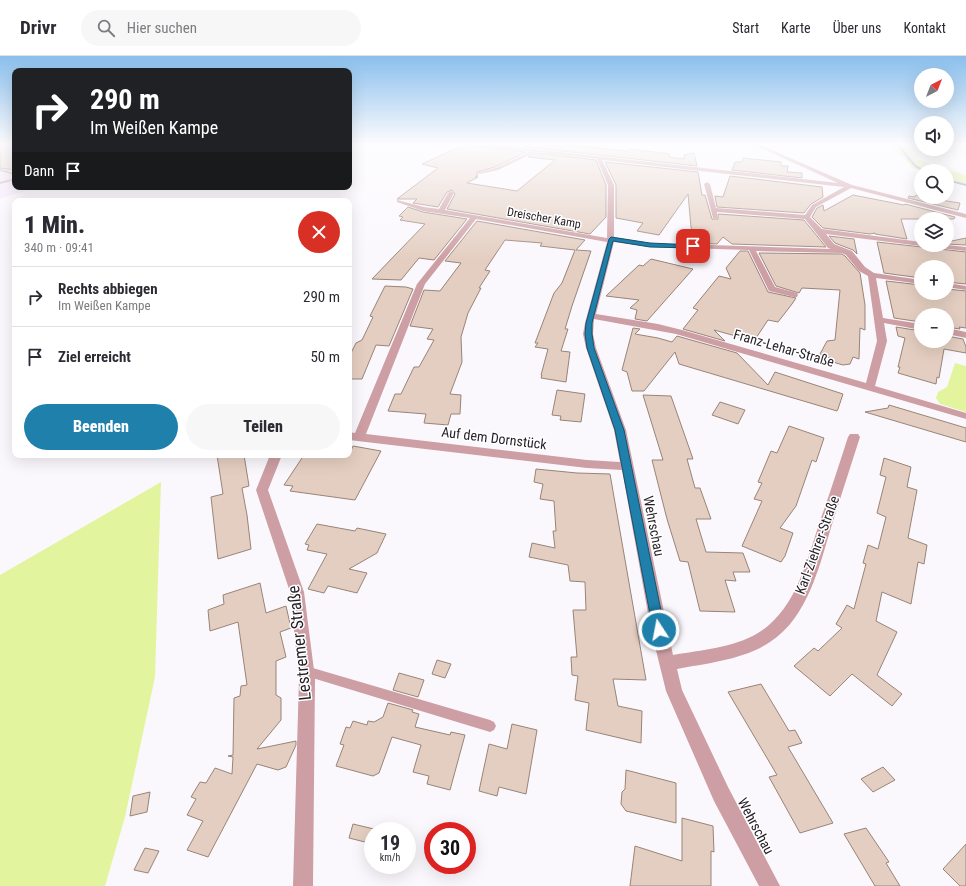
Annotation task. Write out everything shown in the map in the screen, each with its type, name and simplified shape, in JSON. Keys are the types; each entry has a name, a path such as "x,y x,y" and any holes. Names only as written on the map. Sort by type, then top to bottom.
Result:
{"street":[{"name":"Wehrschau","path":"610,183 611,240 591,316 588,334 591,348 620,430 659,630 674,691 721,794 770,886"},
{"path":"821,183 850,186"},
{"path":"843,183 892,198 966,216"},
{"path":"707,184 716,218"},
{"path":"807,217 814,206 850,186"},
{"path":"441,211 451,193"},
{"name":"Dreischer Kamp","path":"399,201 423,209 650,245 842,251"},
{"path":"713,210 807,217 831,246 849,253 862,269 872,275 914,281"},
{"name":"Auf dem Dornstück","path":"474,217 421,284 403,331 354,437 587,464 626,466"},
{"path":"820,231 914,243"},
{"path":"751,248 772,289 794,296"},
{"path":"954,248 966,250"},
{"path":"870,388 881,351 882,342 872,275"},
{"path":"954,286 966,288"},
{"name":"Franz-Lehar-Straße","path":"591,316 679,332 966,416"},
{"path":"879,320 914,326"},
{"path":"954,332 966,334"},
{"name":"Karl-Ziehrer-Straße","path":"667,663 727,652 756,642 773,631 786,618 797,602 807,581 854,437"},
{"name":"Lestremer Straße","path":"275,458 262,490 297,592 306,671 303,886"}],"lane":[{"path":"306,671 490,726"}],"shaded area":[{"path":"0,183 12,183 12,190 28,190 0,199"}],"green space":[{"path":"955,363 966,366 966,412 940,404 936,398 938,392 947,387"},
{"path":"161,482 155,677 125,817 105,886 0,886 0,575"}],"building":[{"path":"419,183 467,183 517,191 527,183 605,183 606,217 590,234 447,209 455,194 452,190 447,192 438,207 413,203 417,199 397,199"},
{"path":"615,183 700,183 702,195 705,195 712,219 718,219 718,214 804,220 826,247 732,244 723,237 717,244 698,243 691,227 688,194 659,235 637,231 643,223 616,218"},
{"path":"728,183 786,183 822,187 823,197 811,204 804,213 717,207 715,196 723,197"},
{"path":"853,195 905,204 936,212 914,212 914,219 901,219 907,239 875,233 870,234 823,228 812,217 817,208 823,205 824,211"},
{"path":"909,196 914,197 914,199 908,198"},
{"path":"960,203 958,210 933,204"},
{"path":"408,207 423,212 467,219 434,260 419,258 401,280 372,279 425,224 400,220 403,217 399,216"},
{"path":"477,221 585,240 576,250 591,251 565,329 568,329 561,351 570,352 566,382 541,378 548,349 535,347 538,343 535,343 554,293 562,283 575,250 540,246 542,243 505,240 485,270 490,271 479,288 481,288 468,313 461,337 462,362 450,394 461,395 460,414 451,414 448,425 424,423 426,414 388,411 395,394 401,394 414,367 419,367 434,340 427,339 433,329 410,326 424,290 440,291 461,263 445,261"},
{"path":"829,236 854,239 857,254 853,250 835,243"},
{"path":"966,238 966,245 954,244 954,241"},
{"path":"877,242 914,246 914,252 954,252 954,251 966,252 966,284 954,283 954,260 914,260 914,277 884,273"},
{"path":"740,251 748,251 768,292 796,298 792,304 778,322 768,320 754,341 714,330 725,341 683,329 698,310 693,308 719,276 731,279 726,268"},
{"path":"759,253 842,254 845,256 860,273 865,305 865,330 860,328 859,359 853,357 850,364 843,365 836,363 828,357 820,354 827,341 835,340 840,290 802,288 799,293 776,286"},
{"path":"651,259 693,269 647,321 635,319 637,310 630,308 639,300 606,296 639,265 643,266"},
{"path":"886,281 914,284 914,300 954,300 954,290 966,291 966,328 954,328 954,308 914,308 914,321 894,318"},
{"path":"385,286 406,287 413,289 389,346 376,345 362,379 352,379 352,351 356,343 362,340 373,317 370,316"},
{"path":"896,327 914,330 914,348 954,348 954,337 963,339 966,347 966,353 944,349 939,378 937,377 936,384 898,373 905,338 898,336"},
{"path":"633,328 640,329 635,334 672,342 677,336 737,353 768,385 775,372 843,394 838,409 837,411 679,364 675,352 644,391 632,391 627,372 622,370"},
{"path":"557,390 585,394 581,422 560,420 561,416 552,415"},
{"path":"643,395 671,396 693,459 687,459 695,488 700,488 711,519 696,519 706,552 743,553 750,572 733,572 736,581 725,580 735,612 700,611 688,562 680,561 667,519 652,460 663,460"},
{"path":"720,402 745,410 738,424 712,415"},
{"path":"889,405 966,428 966,442 865,412 888,408"},
{"path":"789,426 824,438 816,462 812,460 796,506 780,528 793,533 785,556 781,562 742,546 762,501 754,499 762,483 758,482 771,451 777,453"},
{"path":"353,446 381,451 355,500 290,491 293,486 284,485 302,458 352,458"},
{"path":"217,458 244,458 249,486 242,488 251,549 218,559 211,497 223,494"},
{"path":"884,458 911,467 907,487 917,490 908,538 927,545 924,564 918,562 911,604 882,592 876,621 897,632 877,675 902,694 892,706 852,674 830,696 794,666 814,648 818,651 842,628 836,624 847,605 854,609 866,564 863,563 868,545 878,549 886,517 877,513 886,477 880,475"},
{"path":"536,469 577,473 610,474 646,680 613,679 618,706 642,711 641,743 586,730 589,703 575,700 578,676 572,675 571,657 577,657 573,610 586,610 585,582 570,581 568,565 529,557 532,543 555,548 553,531 556,531 554,501 540,499 543,484 534,482"},
{"path":"317,524 355,531 357,528 386,534 377,553 349,569 367,573 357,593 328,586 324,593 308,589 327,554 307,550 309,545 305,544"},
{"path":"260,583 266,613 286,606 291,628 280,632 286,657 276,661 276,695 281,698 281,720 257,749 296,741 296,745 286,767 278,770 257,764 208,857 187,850 203,821 187,815 196,799 191,797 200,782 206,783 215,768 232,774 233,757 228,756 233,755 234,698 240,696 241,686 247,685 238,622 210,631 208,610 224,604 223,595"},
{"path":"437,660 451,664 445,678 432,674"},
{"path":"399,673 424,680 418,697 393,690"},
{"path":"761,684 789,731 795,730 802,743 788,747 833,823 800,833 769,777 777,775 728,692"},
{"path":"388,703 413,710 412,712 419,714 415,727 450,735 451,732 465,735 450,790 427,784 429,776 413,772 421,745 392,737 379,773 373,776 336,766 344,745 340,744 346,727 350,728 353,721 367,725 368,721 374,722 383,717"},
{"path":"512,724 537,730 526,794 499,787 497,796 479,791 489,744 507,749"},
{"path":"883,767 895,780 873,792 861,779"},
{"path":"626,770 676,783 676,823 626,811 621,804 622,792 625,789"},
{"path":"150,792 147,812 130,816 133,796"},
{"path":"682,818 713,826 714,852 711,851 711,886 630,886 635,846 682,861"},
{"path":"353,824 364,827 364,842 349,838"},
{"path":"866,828 889,862 886,863 900,886 875,886 844,834"},
{"path":"966,844 966,886 960,886 943,869"},
{"path":"145,848 159,851 148,873 134,870"}],"waterway":[{"path":"957,183 966,185"}],"route":[{"path":"659,630 636,519 620,430 591,348 588,334 589,323 611,239 650,245 693,246"}]}
